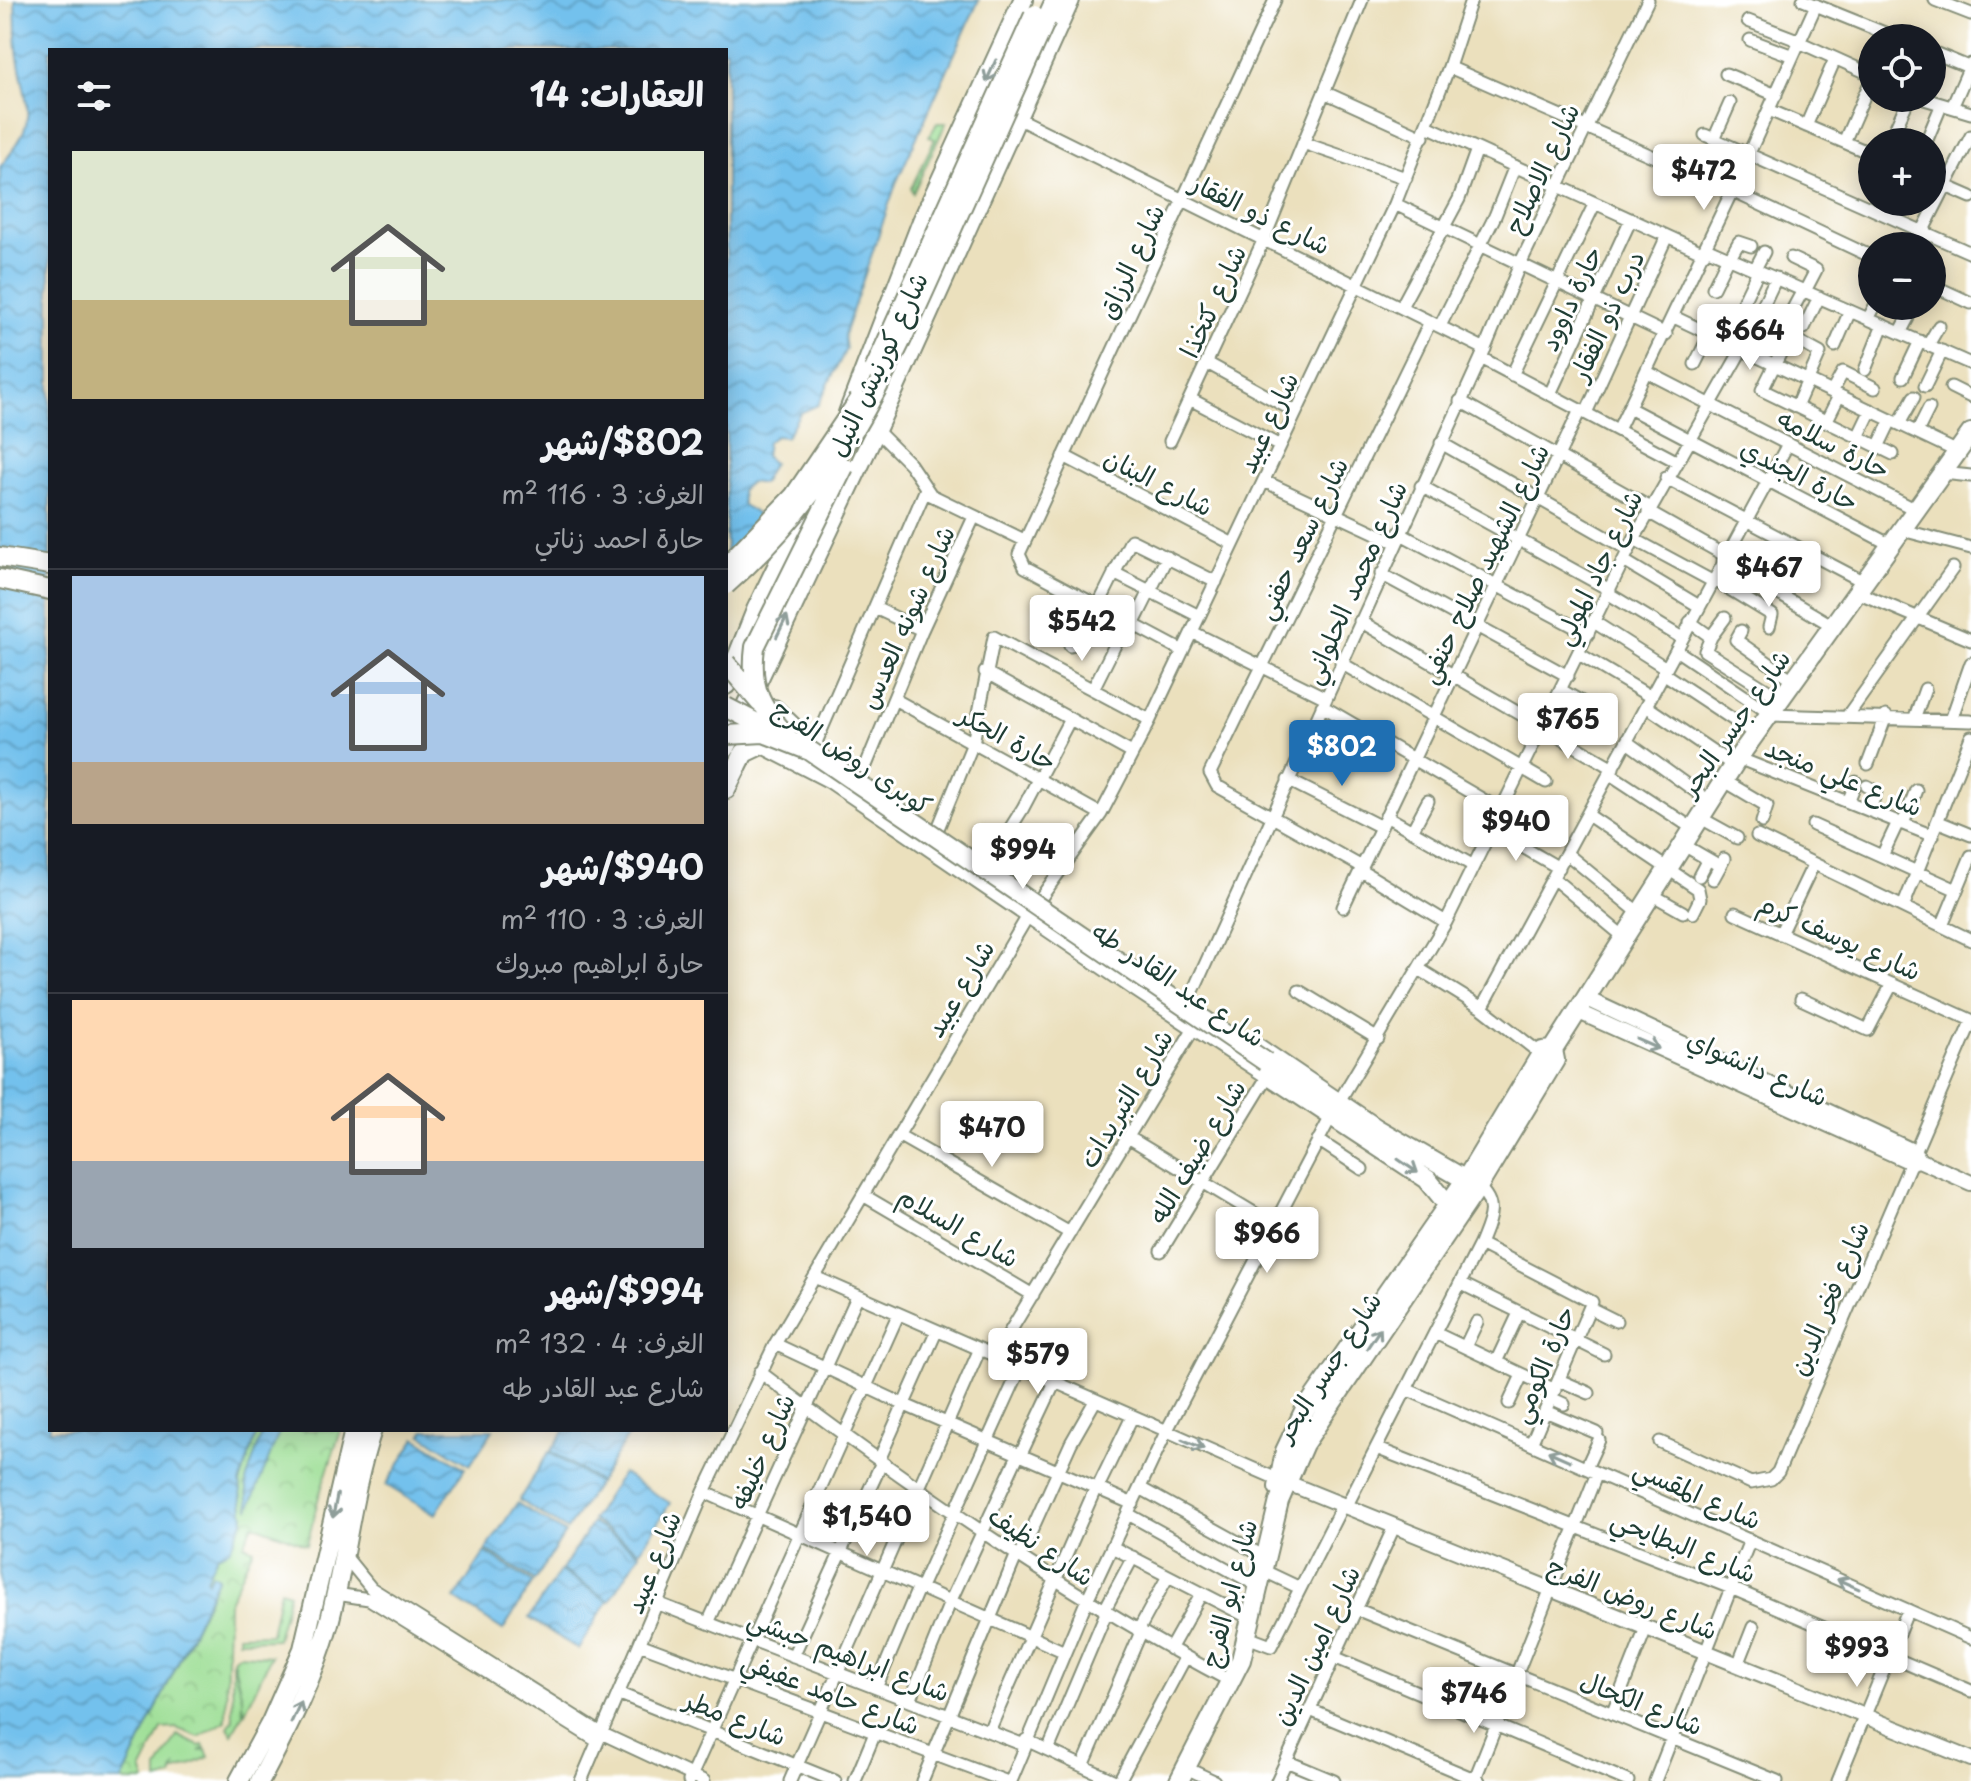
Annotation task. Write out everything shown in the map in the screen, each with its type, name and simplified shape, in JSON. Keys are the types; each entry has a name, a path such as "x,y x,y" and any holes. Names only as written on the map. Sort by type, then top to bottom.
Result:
{"main road":[{"path":"728,564 794,496 863,392 1036,9 1055,0"},
{"name":"شارع كورنيش النيل","path":"728,743 876,430 1070,0"},
{"path":"728,583 804,506 853,434 901,342 1036,9"},
{"name":"شارع كورنيش النيل","path":"728,680 756,610 834,447 922,221 1036,9"},
{"path":"804,746 756,693 753,677 755,647 884,381 893,340 895,294"},
{"name":"شارع جسر البحر","path":"1282,1481 1464,1179 1555,1060 1547,1052 1581,1005 1731,768 1971,433"},
{"path":"4,555 48,565"},
{"path":"0,579 48,590"},
{"path":"0,593 48,590"},
{"name":"كوبرى روض الفرج","path":"728,665 774,719 827,768 968,865 984,883"},
{"name":"شارع عبد القادر طه","path":"759,673 773,707 804,746 1039,897 1298,1076 1443,1197"},
{"name":"كوبرى روض الفرج","path":"728,708 804,746 1267,1068 1298,1076"},
{"path":"728,735 764,733 804,746"},
{"name":"شارع عبد القادر طه","path":"728,785 744,753 756,745 771,745 831,779 1195,1026 1334,1109 1464,1179"},
{"name":"شارع جسر البحر","path":"1279,1501 1285,1451 1303,1413 1443,1197 1464,1179"},
{"path":"239,1781 278,1708 303,1649 354,1432"},
{"path":"260,1781 308,1685 336,1594 357,1479 371,1432"},
{"name":"شارع ابو الفرج","path":"1182,1775 1232,1682 1250,1628 1279,1501"}],"street":[{"name":"شارع الرزاق","path":"1024,540 1275,0"},
{"name":"شارع كتخذا","path":"1170,441 1264,239 1362,0"},
{"name":"شارع عبيد","path":"586,1779 599,1737 642,1645 704,1492 760,1372 1039,897 1069,862 1101,814 1150,720 1395,204 1425,132 1471,0"},
{"name":"شارع الاصلاح","path":"1483,354 1520,264 1648,0"},
{"path":"1803,0 1863,24"},
{"path":"1836,13 1841,0"},
{"path":"1935,0 1971,14"},
{"path":"1618,430 1674,317 1816,5"},
{"path":"1748,21 1858,70"},
{"path":"1750,40 1793,56"},
{"path":"1934,128 1970,66 1946,57"},
{"path":"1806,126 1835,59"},
{"path":"1449,67 1732,191 1858,250"},
{"path":"1726,74 1776,95"},
{"path":"1324,92 1477,149 1667,236 1729,258 1858,315"},
{"path":"1730,103 1710,137 1922,232 1930,216"},
{"path":"1947,105 1971,113"},
{"path":"1769,110 1858,148"},
{"path":"1844,142 1858,110"},
{"name":"شارع ذو الفقار","path":"1017,118 1435,324 1512,375 1676,461"},
{"path":"1946,184 1971,136"},
{"path":"1303,143 1406,178"},
{"path":"1401,307 1459,199 1477,149"},
{"name":"شارع سعد حفني","path":"1271,816 1214,784 1210,773 1435,324 1481,245 1515,166"},
{"path":"1946,186 1971,197"},
{"path":"1512,375 1595,203"},
{"path":"1395,204 1666,334"},
{"name":"حارة داوود","path":"1550,394 1631,219"},
{"name":"درب ذو الفقار","path":"1583,412 1667,236"},
{"path":"1713,288 1739,242 1751,246"},
{"path":"1946,242 1971,253"},
{"path":"1744,300 1764,252"},
{"path":"1781,315 1788,318 1816,270 1791,258"},
{"name":"شارع جاد المولي","path":"1008,1781 1086,1602 1166,1432 1334,1109 1446,922 1519,767 1561,690 1629,550 1666,478 1742,349 1776,278"},
{"path":"1946,291 1971,303"},
{"path":"1804,328 1819,297"},
{"path":"1695,364 1718,310"},
{"path":"1835,346 1850,311"},
{"path":"1674,317 1958,452"},
{"path":"1870,320 1971,364"},
{"path":"1900,333 1907,320"},
{"path":"1730,343 1739,324"},
{"path":"1865,370 1883,325"},
{"path":"1903,377 1924,343 1939,326"},
{"path":"1783,333 1820,351 1796,407"},
{"path":"1782,350 1763,385 1764,391 1893,454"},
{"path":"1925,386 1942,351"},
{"name":"شارع محمد الحلواني","path":"1189,1000 1483,354"},
{"path":"1207,363 1296,412"},
{"name":"حارة سلامه","path":"1647,372 1916,510"},
{"path":"1826,422 1843,372 1875,388"},
{"path":"1951,387 1971,397"},
{"path":"1878,447 1914,397"},
{"path":"1190,399 1280,446"},
{"path":"1460,401 1650,510 1833,626"},
{"name":"حارة الجندي","path":"1629,408 1768,482 1896,538 1971,548"},
{"path":"1917,432 1929,408"},
{"path":"1858,437 1871,410"},
{"name":"شارع الشهيد صلاح حنفي","path":"1343,907 1583,412"},
{"path":"876,430 910,464 925,491 1024,540 1019,554 1021,564 1183,651"},
{"path":"1441,443 1629,550 1699,606"},
{"path":"1482,1008 1788,444"},
{"name":"شارع البنان","path":"1064,456 1233,544"},
{"path":"1942,473 1971,476"},
{"path":"1666,478 1747,521 1915,619 1971,640"},
{"path":"1264,481 1337,515 1397,538 1588,634"},
{"path":"1421,486 1610,592 1682,638"},
{"path":"804,746 875,608 925,491"},
{"name":"شارع شونه العدس","path":"860,780 922,630 974,517"},
{"path":"1070,646 1133,540 1216,582"},
{"path":"1629,550 1713,580 1772,615 1769,627"},
{"path":"1093,689 1167,557"},
{"path":"1848,715 1953,568"},
{"path":"1114,573 1199,616"},
{"path":"1381,574 1568,676"},
{"path":"875,608 922,630"},
{"path":"1725,618 1705,651 1774,709"},
{"path":"1360,621 1542,725 1696,822 1737,838"},
{"path":"1594,622 1755,734"},
{"path":"1690,622 1711,637"},
{"path":"1741,631 1736,640 1794,681"},
{"path":"1192,632 1324,702 1414,760 1499,809"},
{"path":"937,831 973,743 991,639 997,636 1150,720"},
{"path":"1676,650 1774,709 1971,721"},
{"path":"1579,654 1648,701 1731,768 1767,806 1762,822"},
{"path":"1341,663 1546,782"},
{"path":"1951,720 1971,663"},
{"path":"985,672 1132,753"},
{"path":"1915,717 1925,689"},
{"path":"1561,690 1592,708"},
{"name":"حارة الحكر","path":"894,699 1101,814"},
{"path":"1868,764 1886,716"},
{"path":"988,864 1039,779 1070,719"},
{"path":"1903,907 1971,737"},
{"path":"1627,742 1696,822 1708,859 1699,876"},
{"name":"شارع علي منجد","path":"1731,768 1848,802 1933,836"},
{"path":"1288,780 1412,831 1472,865"},
{"path":"1848,802 1862,784 1876,792 1870,811"},
{"path":"1882,856 1916,790"},
{"path":"1412,831 1428,801"},
{"path":"1588,815 1700,891 1688,913 1651,894"},
{"path":"1271,816 1446,922"},
{"path":"1521,846 1537,822"},
{"path":"1939,822 1971,835"},
{"path":"1813,825 1957,890"},
{"path":"1490,828 1521,846 1557,874 1624,937"},
{"path":"1757,836 1971,940"},
{"path":"1567,854 1639,913"},
{"path":"1942,926 1971,856"},
{"path":"1708,859 1722,862 1713,879"},
{"path":"1780,934 1813,865"},
{"name":"شارع يوسف كرم","path":"1735,913 1971,1021"},
{"path":"1419,969 1547,1052"},
{"path":"1801,999 1869,1030 1892,984"},
{"path":"1299,991 1378,1039"},
{"name":"شارع دانشواي","path":"1581,1005 1971,1183"},
{"name":"شارع فخر الدين","path":"1660,1442 1751,1483 1771,1479 1778,1472 1915,1158 1971,1021"},
{"name":"شارع التبريدات","path":"994,1358 1195,1026"},
{"name":"شارع ضيف الله","path":"1161,1251 1267,1068"},
{"path":"898,1135 1070,1233"},
{"path":"1128,1137 1274,1225"},
{"path":"1318,1140 1362,1169"},
{"path":"1112,1547 1201,1594 1271,1646 1480,1244 1492,1208 1490,1199 1464,1179"},
{"name":"شارع السلام","path":"863,1195 1033,1295"},
{"path":"1480,1244 1616,1321"},
{"path":"815,1277 994,1358 1282,1481"},
{"path":"1460,1283 1604,1354"},
{"name":"شارع خليفه","path":"708,1623 857,1297"},
{"name":"حارة الكومي","path":"1531,1444 1591,1305"},
{"path":"1496,1362 1519,1313"},
{"path":"690,1778 898,1315"},
{"path":"1465,1347 1477,1322"},
{"path":"793,1656 936,1332"},
{"path":"1435,1333 1555,1389 1589,1393"},
{"path":"775,1344 905,1405 1097,1487 1130,1509 1300,1588"},
{"path":"790,1781 979,1351"},
{"path":"876,1688 1020,1369"},
{"name":"شارع نظيف","path":"760,1372 844,1436 1086,1602 1232,1682"},
{"path":"1509,1403 1522,1375"},
{"path":"910,1701 951,1600 1054,1384"},
{"name":"شارع المقسي","path":"1406,1389 1971,1638"},
{"path":"1555,1389 1564,1404"},
{"path":"922,1781 990,1618 1095,1401"},
{"path":"1310,1710 1476,1780 1577,1525 1598,1436 1545,1411"},
{"path":"989,1731 1097,1487 1132,1417"},
{"name":"شارع البطايحي","path":"1376,1448 1577,1525 1971,1691"},
{"name":"شارع روض الفرج","path":"1282,1481 1971,1759"},
{"path":"1140,1488 1261,1571"},
{"path":"704,1492 1065,1652"},
{"name":"شارع امين الدين","path":"1277,1781 1394,1527"},
{"path":"1655,1781 1750,1540"},
{"path":"344,1554 355,1573 371,1588 599,1737"},
{"path":"1048,1750 1105,1612 1133,1557"},
{"path":"1083,1766 1139,1632 1168,1576"},
{"path":"336,1594 369,1599 599,1737 690,1778 704,1781"},
{"path":"1170,1649 1201,1594"},
{"name":"شارع ابراهيم حبشي","path":"659,1604 949,1716 1048,1750 1117,1781"},
{"name":"شارع الكحال","path":"1356,1609 1777,1781"},
{"path":"1838,1781 1908,1610"},
{"path":"1738,1665 1753,1627"},
{"path":"1612,1714 1646,1628"},
{"name":"شارع حامد عفيفي","path":"642,1645 1008,1781"},
{"path":"1334,1657 1628,1781"},
{"path":"1117,1781 1185,1658"},
{"name":"شارع مطر","path":"620,1694 835,1781"},
{"path":"855,1781 875,1733"},
{"path":"1286,1761 1334,1781"},
{"path":"1182,1775 1214,1781"}],"green space":[{"path":"937,123 946,123 913,193 911,188 935,139 929,137"},
{"path":"257,1432 340,1432 307,1545 253,1524 244,1544 253,1549 228,1604 226,1721 199,1737 176,1728 162,1729 142,1769 146,1781 122,1781 209,1598 212,1583 205,1579 217,1555 244,1519 240,1483"},
{"path":"280,1590 289,1593 277,1639 238,1640 238,1635 271,1634"},
{"path":"238,1654 271,1656 245,1712 242,1703 243,1714 232,1734 228,1727 233,1720 232,1661 243,1701 233,1659"},
{"path":"177,1735 203,1745 205,1748 199,1751 206,1750 209,1757 174,1773 172,1777 158,1781 158,1769"}],"water":[{"path":"15,0 979,0 897,181 844,335 846,349 818,405 800,413 786,437 775,436 767,442 765,456 773,463 762,484 750,482 741,490 742,504 762,518 728,582 728,48 48,48 48,1432 257,1432 240,1483 244,1519 229,1550 217,1555 206,1579 208,1581 212,1573 218,1577 122,1781 0,1781 0,167 13,151 26,126 27,103 17,50"},
{"path":"262,1432 279,1432 249,1509 246,1481"},
{"path":"424,1432 492,1432 470,1465 422,1435"},
{"path":"564,1432 629,1434 599,1482 551,1451"},
{"path":"416,1438 465,1468 435,1515 386,1485"},
{"path":"549,1452 598,1483 567,1530 519,1500"},
{"path":"622,1473 670,1503 640,1551 592,1520"},
{"path":"517,1503 565,1533 535,1580 486,1550"},
{"path":"592,1523 640,1553 610,1601 562,1570"},
{"path":"485,1552 533,1582 503,1630 455,1599"},
{"path":"560,1571 608,1601 578,1649 529,1618"}]}
